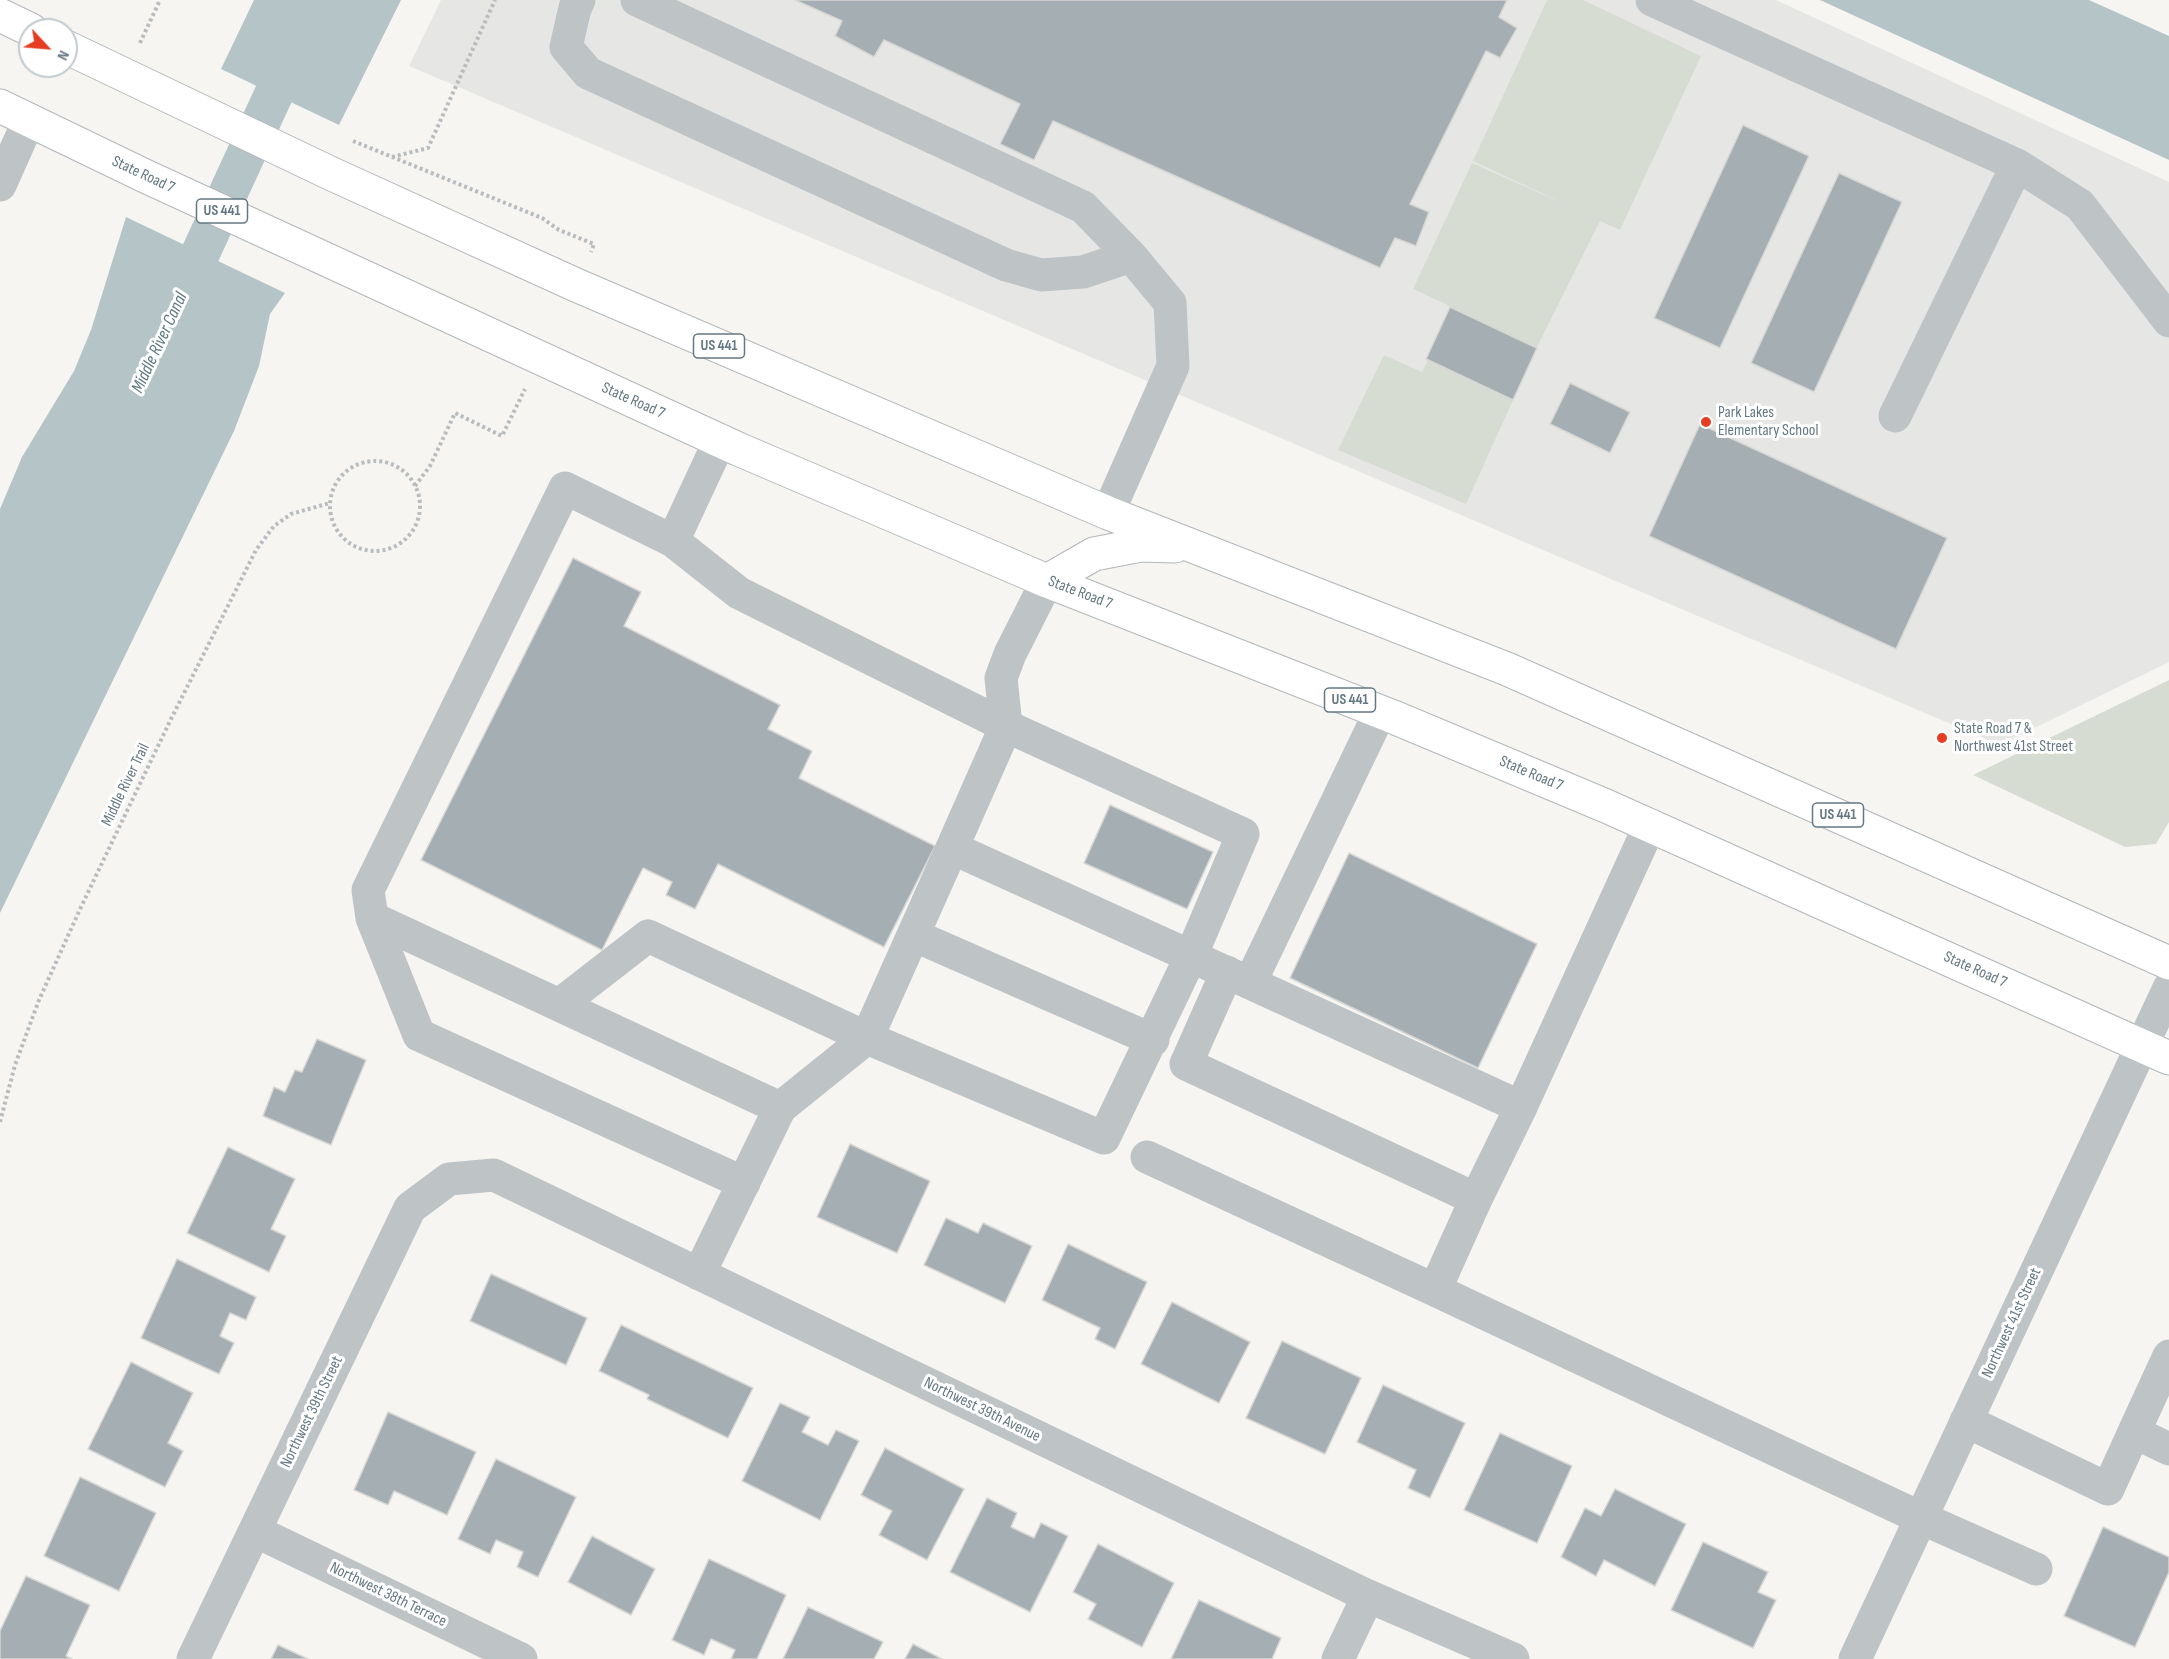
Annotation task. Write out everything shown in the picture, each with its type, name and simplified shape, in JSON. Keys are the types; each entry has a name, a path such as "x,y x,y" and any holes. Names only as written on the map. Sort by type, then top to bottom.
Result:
{"main road":[{"path":"0,15 18,24"},
{"name":"US 441","path":"78,53 332,174 576,285 1108,513 1518,673 2169,963"},
{"name":"State Road 7","path":"0,106 145,176 720,440 1047,580 1380,712 1650,825 2155,1051"},
{"path":"1047,580 1094,554 1142,544 1195,547"}],"street":[{"path":"579,0 566,47 588,73 1006,265 1041,275 1083,272 1131,256"},
{"path":"637,0 1083,207 1131,256 1170,303 1173,366 1108,513"},
{"path":"1652,0 2018,165 2080,205 2169,321"},
{"path":"0,184 29,120"},
{"path":"1895,416 2018,165"},
{"path":"673,541 720,440"},
{"path":"559,1005 648,936 867,1038 1104,1138 1153,1040 1243,834 1006,726 739,593 673,541 566,488 368,890 372,918 419,1035 744,1183"},
{"path":"699,1274 780,1108 867,1038 1006,726 1001,678 1010,654 1047,580"},
{"path":"1380,712 1239,978 1186,1064 1476,1199"},
{"path":"1434,1290 1521,1107 1650,825"},
{"path":"952,848 1521,1107"},
{"path":"372,918 780,1108"},
{"path":"913,935 1153,1040"},
{"name":"Northwest 41st Street","path":"1855,1659 1966,1421 2155,1051 2169,988"},
{"path":"1147,1157 1921,1518 2036,1569"},
{"name":"Northwest 39th Avenue","path":"448,1179 494,1175 1368,1596 1513,1659"},
{"name":"Northwest 39th Street","path":"193,1659 410,1208 448,1179"},
{"path":"1966,1421 2108,1489 2169,1356"},
{"path":"2134,1432 2169,1449"},
{"name":"Northwest 38th Terrace","path":"255,1531 521,1659"},
{"path":"1338,1659 1368,1596"}],"path":[{"path":"126,76 160,0"},
{"path":"392,157 428,148 495,0"},
{"path":"381,461 395,465 415,486 419,501 419,515 413,530 404,541 390,549 368,550 347,543 331,518 330,503 334,488 341,476 352,467 367,462 381,461"},
{"name":"Middle River Trail","path":"0,1122 15,1065 39,1000 165,732 256,550 274,526 291,514 330,503"}],"shaded area":[{"name":"Park Lakes Elementary School","path":"441,0 1776,0 2169,182 2169,662 2000,745 409,66"},
{"path":"1547,0 1583,0 1701,56 1620,230 1600,221 1538,345 1466,504 1338,450 1384,355 1422,372 1454,308 1413,289 1472,163 1569,206 1473,161"},
{"path":"2169,680 2169,822 2156,844 2125,847 1973,775"}],"water":[{"path":"254,0 401,0 339,125 221,69"},
{"path":"1820,0 2089,0 2169,36 2169,160"},
{"path":"126,217 285,293 270,314 259,366 234,431 0,913 0,509 22,457 74,371 91,330"}],"building":[{"path":"795,0 1507,0 1499,17 1517,28 1500,58 1486,51 1410,204 1429,212 1416,246 1395,238 1380,268 1053,121 1034,160 1000,144 1020,104 884,40 874,57 835,36 842,21"},
{"path":"1743,125 1809,156 1720,348 1654,318"},
{"path":"1839,173 1902,202 1814,392 1751,363"},
{"path":"1450,307 1537,348 1513,400 1426,359"},
{"path":"1570,383 1630,412 1610,453 1550,424"},
{"path":"1700,424 1947,538 1896,649 1649,536"},
{"path":"573,558 641,592 624,626 780,705 768,729 812,751 799,778 935,846 884,947 718,864 695,909 666,895 672,882 643,868 602,950 421,860"},
{"path":"1110,805 1213,852 1187,909 1084,863"},
{"path":"1349,853 1537,944 1478,1068 1290,978"},
{"path":"317,1039 366,1060 331,1145 263,1116 274,1087 285,1092 295,1070 302,1072"},
{"path":"850,1144 930,1181 897,1253 817,1217"},
{"path":"228,1147 295,1179 271,1229 286,1236 269,1272 187,1233"},
{"path":"946,1218 978,1233 983,1223 1032,1246 1005,1303 924,1265"},
{"path":"1068,1244 1147,1282 1115,1349 1095,1339 1100,1328 1042,1300"},
{"path":"177,1259 256,1297 246,1320 230,1313 220,1336 234,1343 219,1374 141,1338"},
{"path":"491,1274 587,1318 566,1365 470,1321"},
{"path":"1172,1302 1250,1342 1219,1403 1141,1364"},
{"path":"621,1325 753,1388 728,1438 647,1399 649,1395 599,1371"},
{"path":"1282,1341 1361,1378 1325,1454 1246,1418"},
{"path":"131,1362 193,1393 168,1443 183,1451 165,1487 88,1449"},
{"path":"1383,1385 1465,1423 1430,1498 1408,1488 1416,1470 1357,1442"},
{"path":"780,1403 810,1417 802,1432 828,1445 836,1430 859,1441 820,1520 742,1481"},
{"path":"388,1412 476,1452 447,1515 394,1491 388,1505 354,1490"},
{"path":"1500,1433 1572,1466 1537,1543 1464,1510"},
{"path":"885,1448 964,1489 927,1560 879,1535 892,1511 861,1495"},
{"path":"496,1459 576,1497 538,1577 517,1567 523,1552 496,1540 490,1554 458,1539"},
{"path":"80,1477 156,1513 119,1591 44,1556"},
{"path":"1615,1489 1686,1524 1655,1586 1604,1560 1596,1576 1561,1557 1585,1508 1601,1516"},
{"path":"987,1498 1017,1513 1011,1527 1034,1538 1041,1523 1068,1536 1030,1612 950,1572"},
{"path":"2103,1527 2169,1557 2169,1572 2135,1647 2064,1616"},
{"path":"592,1536 655,1569 631,1615 568,1582"},
{"path":"1703,1542 1768,1572 1758,1592 1776,1600 1753,1648 1671,1610"},
{"path":"1098,1544 1174,1583 1142,1647 1088,1619 1096,1604 1073,1592"},
{"path":"709,1559 786,1595 757,1659 731,1659 735,1650 711,1639 704,1655 672,1640"},
{"path":"26,1576 90,1605 66,1656 72,1659 0,1659 0,1631"},
{"path":"1199,1600 1281,1638 1272,1659 1171,1659"},
{"path":"808,1607 883,1642 874,1659 783,1659"},
{"path":"913,1644 942,1659 905,1659"},
{"path":"278,1645 308,1659 271,1659"}],"waterway":[{"name":"Middle River Canal","path":"178,302 319,0"}],"place":[{"name":"Park Lakes Elementary School","path":"1706,422"},
{"name":"State Road 7 & Northwest 41st Street","path":"1942,738"}]}
